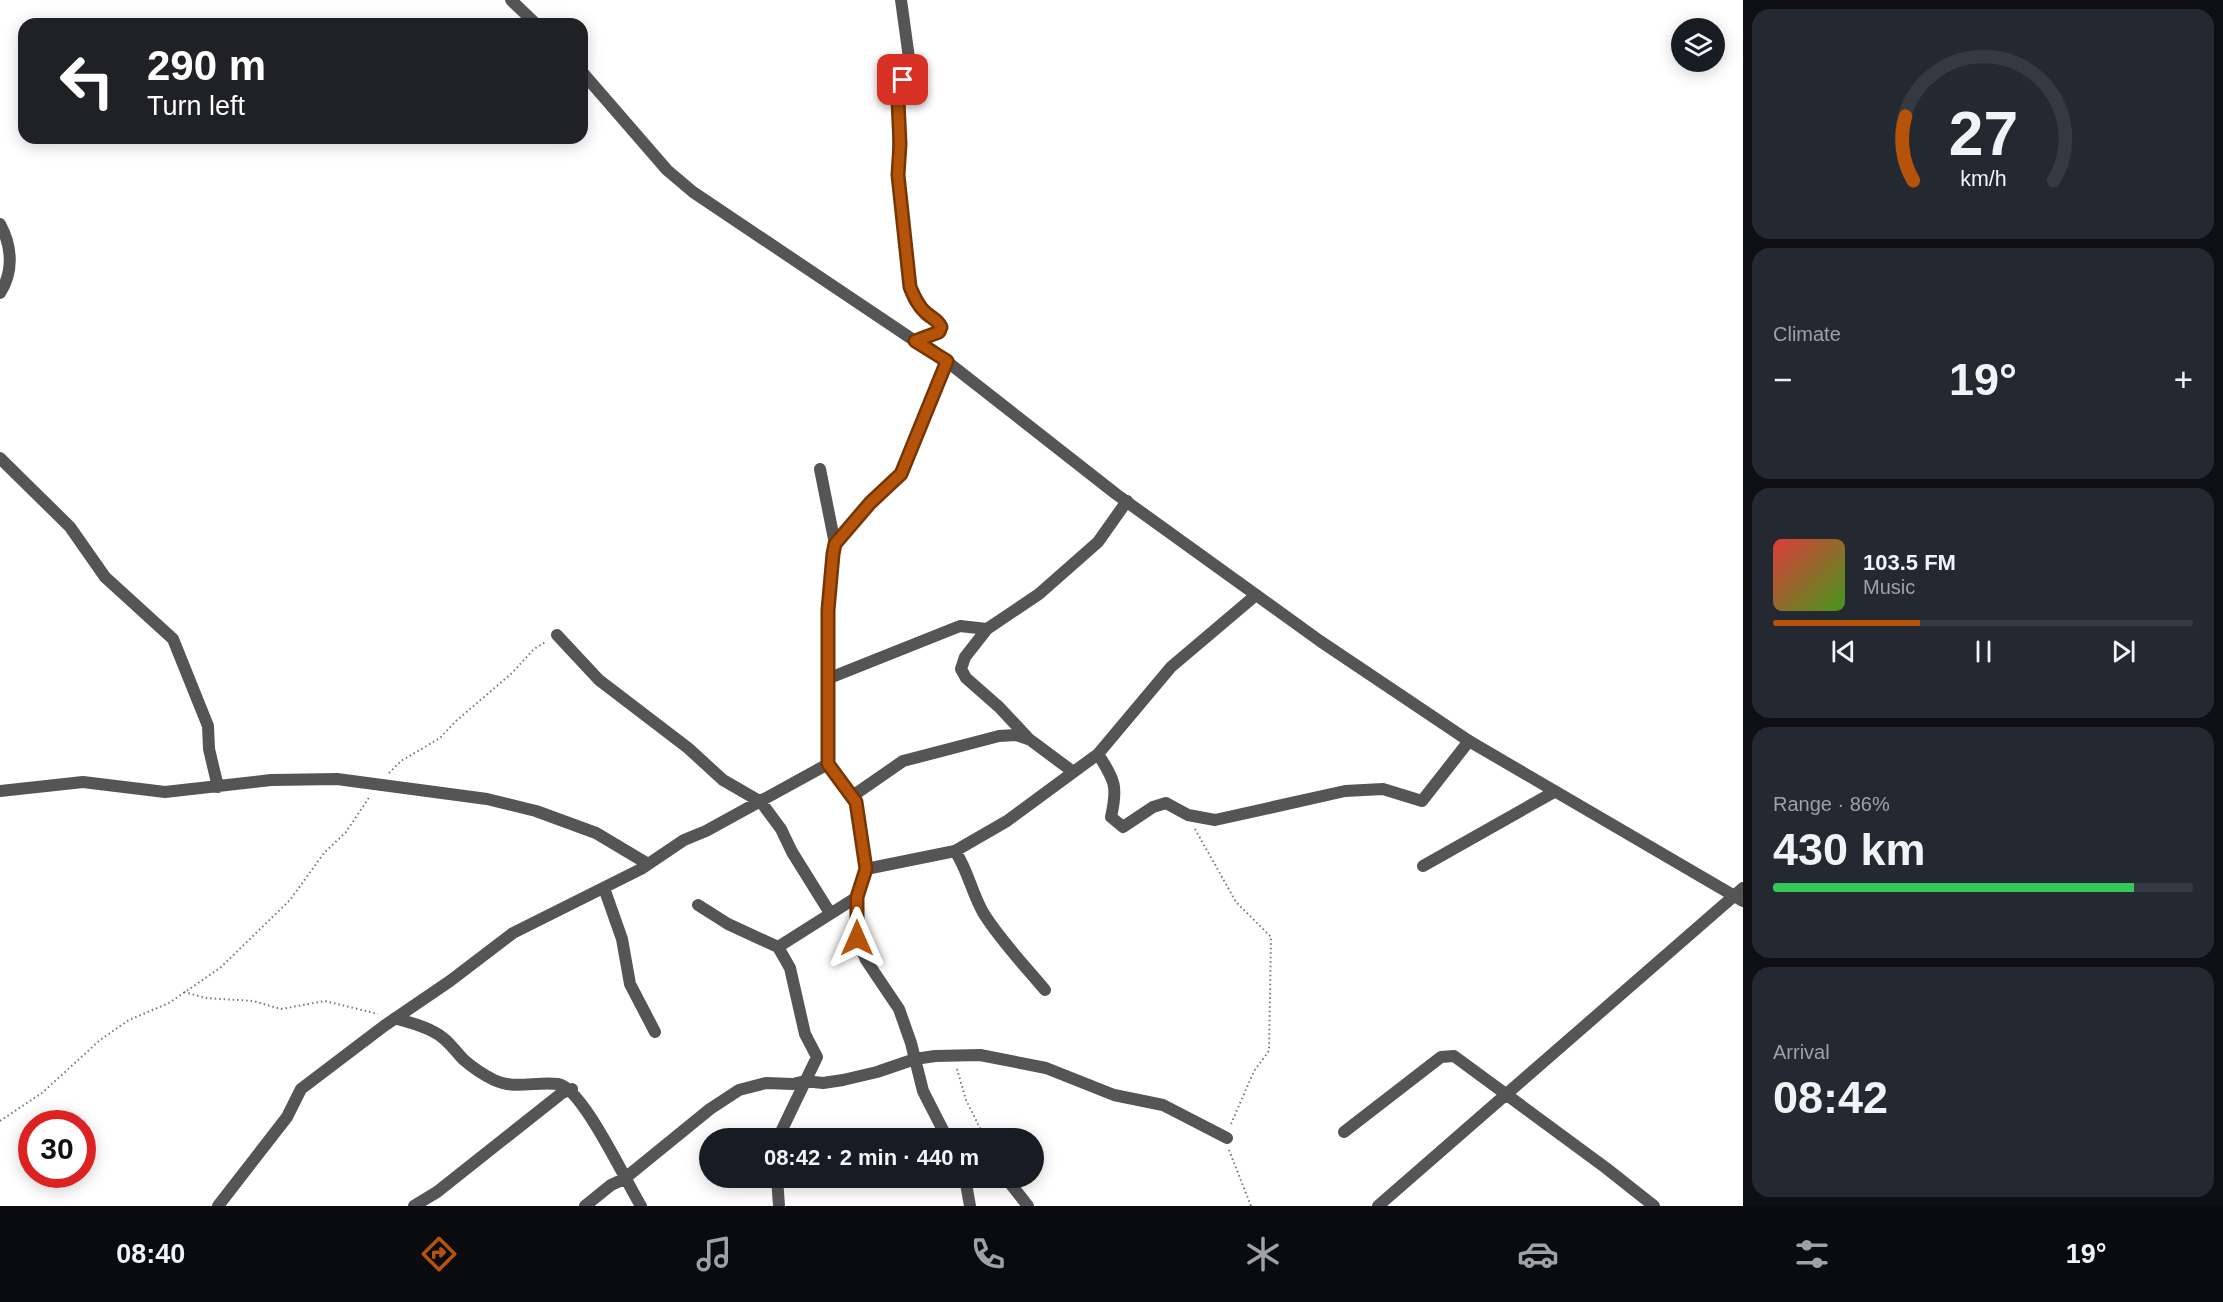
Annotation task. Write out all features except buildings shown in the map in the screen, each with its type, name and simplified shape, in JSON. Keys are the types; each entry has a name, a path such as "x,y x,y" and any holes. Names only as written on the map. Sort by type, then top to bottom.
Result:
{"street":[{"path":"511,0 530,18"},
{"path":"901,0 909,58 899,92 898,175 910,287 917,303 927,315 938,320 941,327 939,332 915,341"},
{"path":"588,79 667,170 693,192 947,361 1127,501 1256,595 1468,741 1554,792 1740,895 1503,1095 1385,1204"},
{"path":"0,224 8,239 10,257 8,278 0,293"},
{"path":"835,544 870,503 901,474 947,361"},
{"path":"0,458 70,527 105,577 173,639 208,726 209,749 218,787"},
{"path":"820,469 835,544 828,610 828,764 856,802 866,869 857,897 857,938 866,960 899,1009 923,1091 942,1128"},
{"path":"1072,771 1029,739 999,707 966,678 961,669 965,657 987,629 1039,594 1098,542 1127,501"},
{"path":"866,869 955,851 1007,821 1098,754 1171,668 1256,595"},
{"path":"827,679 960,626 987,629"},
{"path":"557,635 599,680 688,748 723,780 761,802 781,829 792,852 830,913"},
{"path":"851,797 903,761 999,736 1016,735 1029,739"},
{"path":"1098,754 1114,781 1116,789 1111,818 1118,825 1130,824 1153,807 1166,803 1188,815 1215,820 1345,791 1383,789 1422,801 1468,741"},
{"path":"218,1206 287,1118 301,1089 395,1018 513,933 604,888 648,864 684,840 761,802 828,764"},
{"path":"0,791 83,782 165,792 271,780 337,779 487,799 536,811 596,833 648,864"},
{"path":"1423,866 1554,792"},
{"path":"955,851 962,862 969,884 984,915 1045,990"},
{"path":"604,888 622,939 630,984 655,1032"},
{"path":"778,947 857,897"},
{"path":"698,905 728,924 778,947 790,968 805,1034 817,1057 783,1128"},
{"path":"395,1018 434,1032 450,1044 464,1060 495,1081 520,1086 558,1084 572,1089 611,1151 624,1179 641,1206"},
{"path":"585,1206 611,1185 624,1179 710,1109 739,1090 766,1083 793,1084 805,1081 823,1083 843,1080 877,1072 915,1059 980,1055 1047,1068 1114,1095 1163,1105 1227,1138"},
{"path":"1344,1132 1441,1057 1454,1056 1503,1095 1606,1168 1654,1206"},
{"path":"414,1206 437,1192 562,1093 572,1089"},
{"path":"778,1188 779,1206"},
{"path":"967,1188 970,1206"},
{"path":"1014,1188 1028,1206"}],"path":[{"path":"0,1121 42,1093 100,1040 129,1020 170,1003 220,968 290,900 324,853 346,832 378,784 401,761 440,738 456,720 512,673 534,649 557,635"},
{"path":"1188,815 1236,902 1271,937 1269,1051 1254,1071 1227,1138 1230,1160 1251,1206"},
{"path":"184,992 206,998 253,1001 281,1009 325,1001 395,1018"},
{"path":"953,1056 966,1100 981,1128"}],"route":[{"path":"857,938 857,897 866,869 856,802 828,764 828,610 833,554 835,544 870,503 901,474 923,415 947,361 915,341 939,332 941,327 938,320 927,315 917,303 910,287 898,175 900,144 898,101 903,80"}]}
